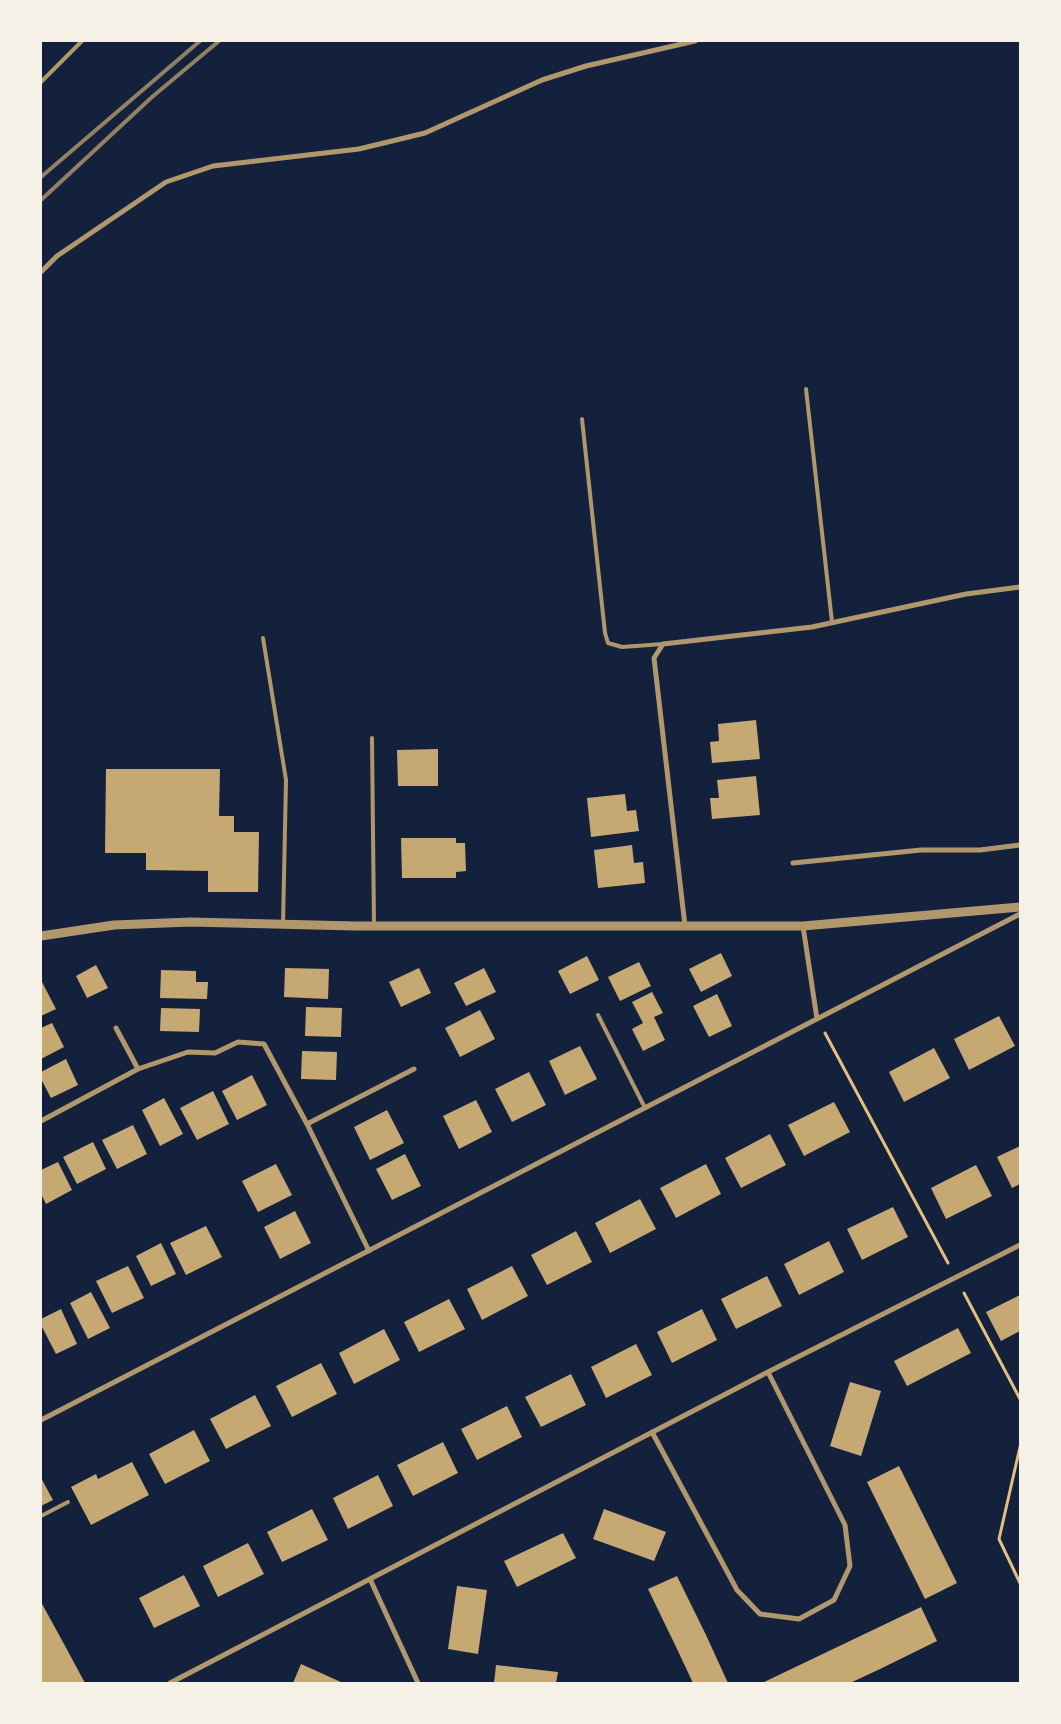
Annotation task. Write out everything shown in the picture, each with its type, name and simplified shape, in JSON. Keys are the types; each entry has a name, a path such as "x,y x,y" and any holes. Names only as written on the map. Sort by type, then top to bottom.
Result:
{"street":[{"path":"41,272 57,256 166,182 213,166 359,149 425,132 542,80 586,66 695,41"},
{"path":"685,926 654,658 662,644 812,627 966,594 1020,587"},
{"path":"793,863 921,850 980,850 1020,845"},
{"path":"41,936 114,925 191,922 374,926 803,926 1020,907"},
{"path":"41,1420 1020,914"},
{"path":"803,926 817,1019"},
{"path":"116,1028 138,1069"},
{"path":"41,1121 138,1069 188,1052 216,1053 238,1042 264,1044 307,1124 369,1251"},
{"path":"307,1124 414,1069"},
{"path":"170,1683 768,1372 1020,1245"},
{"path":"652,1432 737,1590 760,1614 799,1619 834,1600 850,1566 844,1525 768,1372"},
{"path":"370,1579 418,1683"}],"lane":[{"path":"41,82 82,41"},
{"path":"806,390 832,622"},
{"path":"582,419 605,633 608,643 622,647 662,644"},
{"path":"263,638 286,780 283,924"},
{"path":"372,738 374,926"},
{"path":"598,1015 646,1108"},
{"path":"41,1516 68,1502"}],"path":[{"path":"817,1019 1020,1398"},
{"path":"1020,1447 999,1539 1020,1583"}],"building":[{"path":"756,720 760,759 712,763 710,742 719,741 718,724"},
{"path":"438,749 438,786 398,786 397,750"},
{"path":"106,769 220,769 219,816 234,816 234,832 259,832 258,892 208,892 208,871 146,870 146,853 105,853"},
{"path":"756,776 760,815 712,819 710,798 719,798 717,780"},
{"path":"625,794 627,811 636,810 639,831 591,837 587,798"},
{"path":"401,838 456,838 456,843 465,843 466,871 456,872 456,878 402,878"},
{"path":"632,845 634,863 643,862 645,883 598,888 594,850"},
{"path":"721,953 732,976 701,992 689,969"},
{"path":"587,956 599,980 570,994 558,971"},
{"path":"639,962 651,986 620,1001 608,977"},
{"path":"96,965 108,988 87,998 76,976"},
{"path":"285,968 329,969 328,999 284,997"},
{"path":"419,968 431,993 401,1007 389,982"},
{"path":"484,968 496,992 466,1006 454,983"},
{"path":"161,970 196,971 196,982 208,982 207,999 160,998"},
{"path":"41,980 56,1009 41,1016"},
{"path":"652,992 663,1013 654,1017 665,1040 643,1051 632,1029 643,1023 632,1002"},
{"path":"717,994 732,1026 709,1037 693,1006"},
{"path":"306,1007 342,1008 341,1037 305,1036"},
{"path":"161,1008 200,1009 199,1032 160,1031"},
{"path":"480,1010 495,1039 460,1057 445,1028"},
{"path":"999,1016 1015,1046 969,1070 954,1039"},
{"path":"52,1023 64,1047 41,1059 41,1028"},
{"path":"580,1046 597,1079 565,1095 549,1061"},
{"path":"934,1048 950,1078 904,1102 889,1072"},
{"path":"302,1051 337,1052 336,1080 301,1079"},
{"path":"66,1059 78,1085 51,1098 41,1079 41,1072"},
{"path":"529,1072 546,1105 512,1122 495,1089"},
{"path":"252,1075 267,1105 237,1120 222,1091"},
{"path":"213,1091 229,1124 197,1140 180,1108"},
{"path":"164,1098 183,1134 160,1146 142,1110"},
{"path":"476,1100 492,1132 459,1149 443,1116"},
{"path":"834,1102 850,1132 804,1156 788,1125"},
{"path":"387,1110 404,1143 370,1160 354,1127"},
{"path":"133,1125 147,1154 117,1169 102,1140"},
{"path":"770,1134 786,1165 741,1188 725,1158"},
{"path":"93,1142 106,1169 77,1184 63,1157"},
{"path":"1020,1146 1020,1184 1012,1188 997,1157"},
{"path":"405,1154 421,1186 392,1200 376,1169"},
{"path":"58,1162 72,1190 46,1204 41,1194 41,1170"},
{"path":"276,1164 292,1195 258,1212 242,1181"},
{"path":"706,1164 721,1194 676,1218 660,1188"},
{"path":"976,1165 992,1196 946,1219 931,1188"},
{"path":"640,1199 656,1229 610,1253 595,1223"},
{"path":"893,1207 908,1237 862,1260 847,1229"},
{"path":"295,1211 311,1243 280,1259 264,1227"},
{"path":"206,1226 222,1257 186,1275 170,1243"},
{"path":"576,1231 592,1262 547,1285 531,1255"},
{"path":"829,1241 844,1272 799,1295 784,1264"},
{"path":"161,1243 176,1274 151,1286 136,1256"},
{"path":"128,1266 144,1298 112,1313 96,1281"},
{"path":"512,1266 528,1296 482,1320 467,1289"},
{"path":"767,1276 782,1306 736,1329 721,1299"},
{"path":"91,1292 110,1328 88,1339 70,1303"},
{"path":"1020,1295 1020,1331 1001,1341 986,1312"},
{"path":"449,1299 465,1329 419,1352 404,1322"},
{"path":"61,1309 77,1344 56,1354 41,1325 41,1319"},
{"path":"702,1309 717,1340 672,1363 657,1332"},
{"path":"958,1328 971,1353 907,1386 894,1361"},
{"path":"384,1329 400,1360 354,1384 339,1353"},
{"path":"636,1344 652,1375 606,1398 591,1367"},
{"path":"321,1363 337,1394 292,1417 276,1386"},
{"path":"571,1374 586,1405 541,1427 525,1397"},
{"path":"850,1382 881,1391 861,1456 830,1446"},
{"path":"255,1395 271,1426 226,1449 210,1419"},
{"path":"507,1406 522,1437 477,1460 461,1429"},
{"path":"194,1430 210,1461 165,1484 149,1454"},
{"path":"443,1442 458,1473 413,1496 397,1465"},
{"path":"132,1462 149,1495 91,1525 71,1487 96,1474 98,1479"},
{"path":"899,1466 957,1583 925,1599 867,1482"},
{"path":"378,1475 393,1506 348,1529 333,1498"},
{"path":"41,1478 53,1500 41,1506"},
{"path":"312,1509 328,1540 282,1562 267,1532"},
{"path":"604,1509 666,1532 654,1561 593,1539"},
{"path":"563,1533 576,1558 517,1587 504,1561"},
{"path":"248,1543 264,1574 218,1597 203,1566"},
{"path":"184,1575 200,1606 154,1628 139,1598"},
{"path":"677,1576 728,1683 693,1683 648,1589"},
{"path":"457,1586 487,1590 478,1654 448,1649"},
{"path":"41,1602 64,1644 85,1683 41,1683"},
{"path":"921,1607 937,1641 878,1670 850,1683 762,1683"},
{"path":"301,1664 332,1678 343,1683 293,1683"},
{"path":"496,1665 558,1672 556,1683 494,1683"}],"railway":[{"path":"41,177 200,41"},
{"path":"41,200 152,97 219,41"}]}
